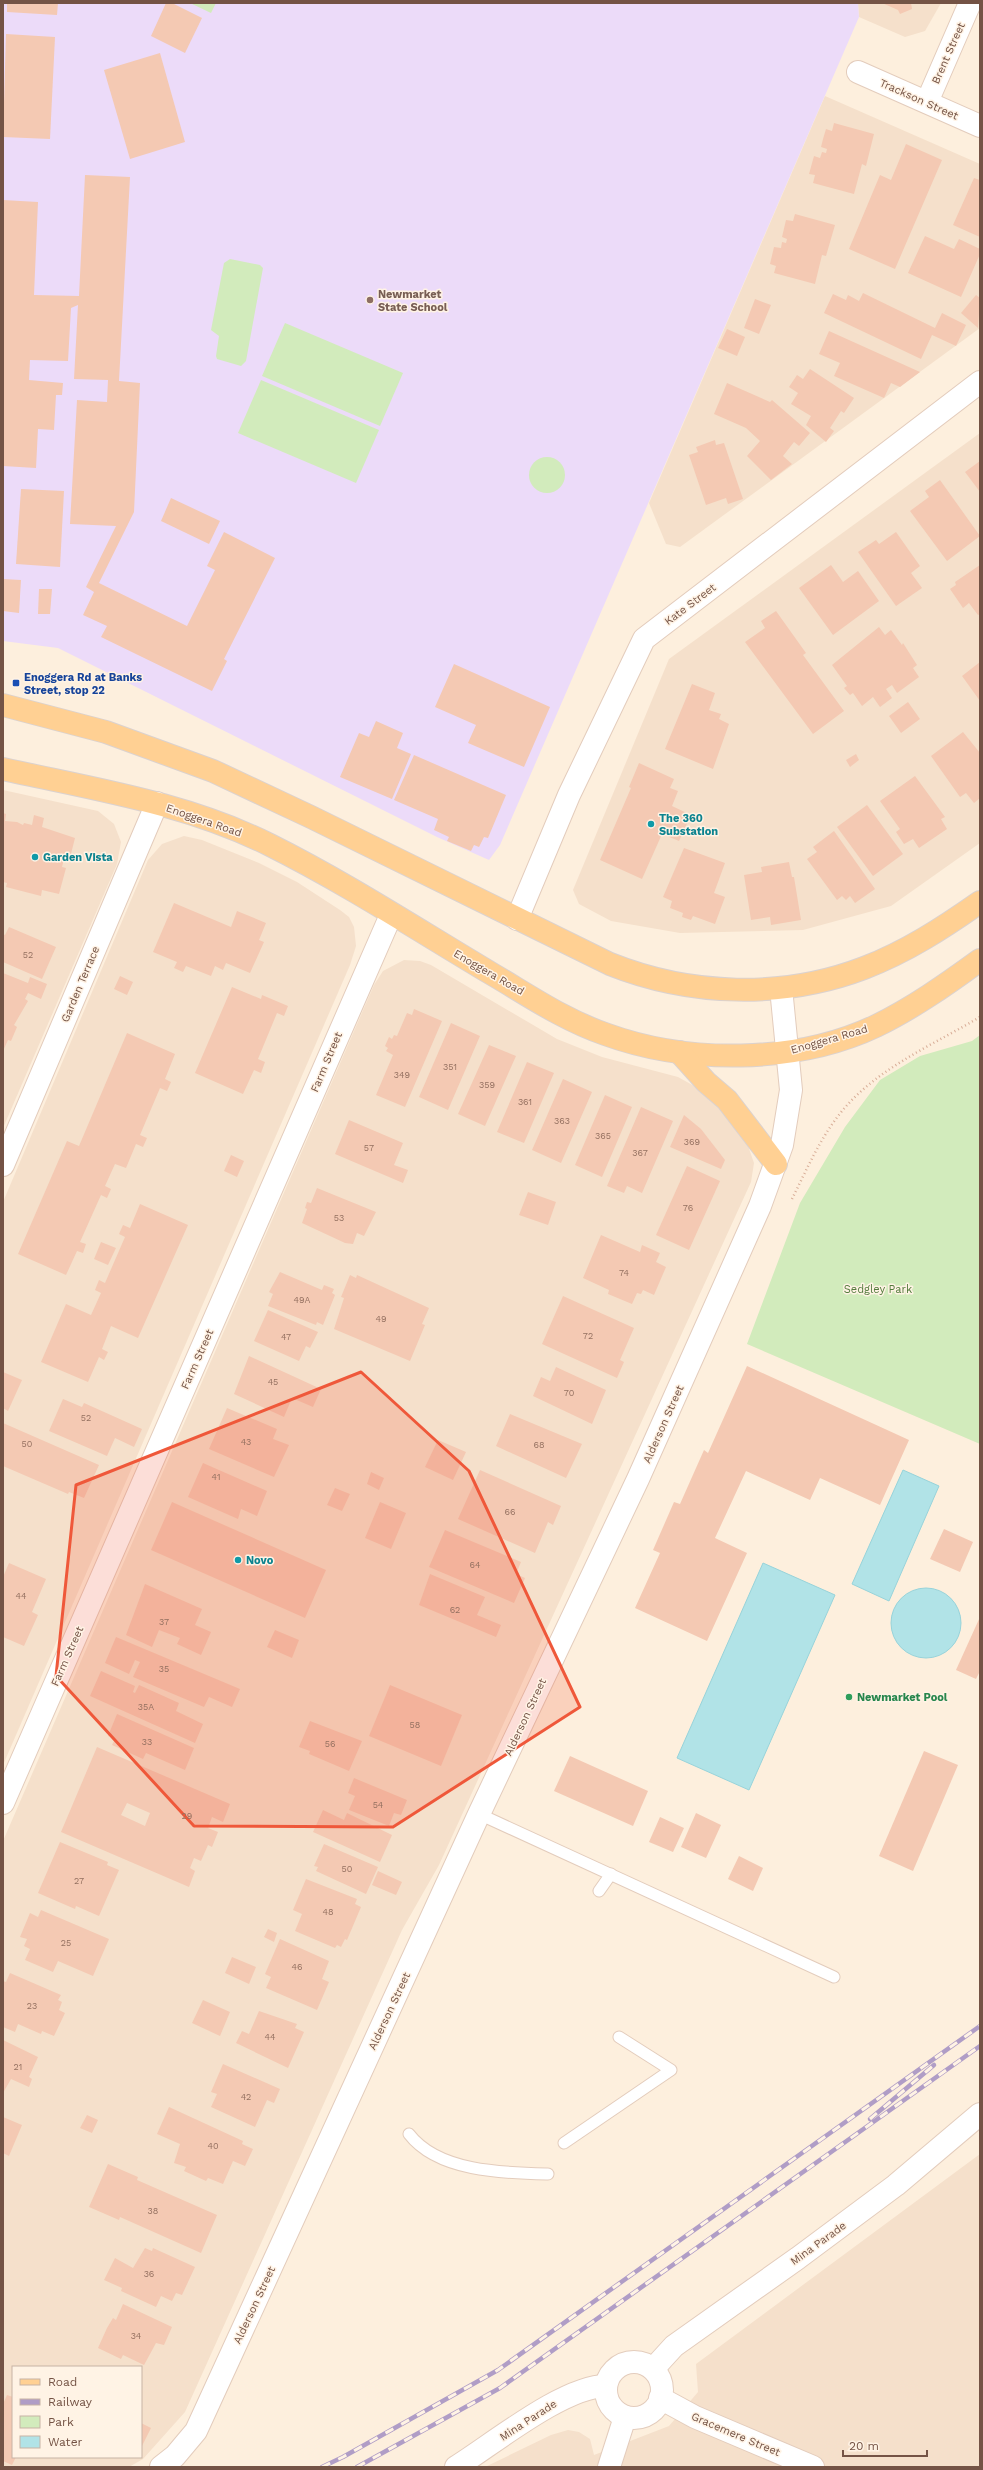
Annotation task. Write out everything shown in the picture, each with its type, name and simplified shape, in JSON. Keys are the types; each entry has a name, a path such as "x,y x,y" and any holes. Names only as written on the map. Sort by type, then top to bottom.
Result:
{"main road":[{"path":"3,705 106,732 213,771 311,817 610,964 654,979 702,988 739,990 781,988 834,977 870,966 917,943 980,902"},
{"name":"Enoggera Road","path":"3,769 157,804 208,819 268,844 314,868 391,915 576,1022 629,1042 679,1052 738,1055 789,1051 830,1042 875,1026 925,998 980,960"},
{"path":"679,1052 706,1082 727,1100 776,1164"}],"street":[{"name":"Brent Street","path":"927,102 970,3"},
{"name":"Trackson Street","path":"858,72 980,126"},
{"name":"Kate Street","path":"517,919 569,795 644,639 980,382"},
{"name":"Garden Terrace","path":"3,1165 157,804"},
{"name":"Farm Street","path":"3,1803 391,915"},
{"name":"Alderson Street","path":"161,2467 175,2456 196,2431 479,1814 638,1480 760,1206 776,1164 790,1106 792,1090 781,988"},
{"name":"Mina Parade","path":"653,2369 674,2346 798,2258 896,2185 980,2114"},
{"path":"643,2364 653,2369 661,2379 660,2398 645,2414 635,2418 625,2417 613,2411 610,2407 605,2392 606,2386 613,2373 626,2365 643,2364"},
{"name":"Mina Parade","path":"456,2467 561,2399 579,2390 606,2386"},
{"name":"Gracemere Street","path":"660,2398 695,2417 813,2467"},
{"path":"609,2467 625,2417"}],"lane":[{"path":"479,1814 834,1976"},
{"path":"600,1891 610,1874"},
{"path":"564,2143 671,2070 619,2037"},
{"path":"409,2134 417,2144 454,2164 515,2173 548,2174"}],"path":[{"path":"789,1204 817,1149 849,1103 877,1077 980,1017"}],"highlighted area":[{"path":"361,1372 469,1471 580,1707 393,1827 194,1826 56,1676 76,1485"}],"shaded area":[{"name":"Newmarket State School","path":"3,3 858,3 859,17 500,845 489,860 437,837 58,648 3,641"},
{"path":"858,3 941,3 925,31 905,37 859,17"},
{"path":"825,96 980,164 980,328 680,547 666,544 649,503"},
{"path":"980,433 980,843 891,906 803,930 680,933 611,921 579,904 573,890 669,659"},
{"path":"3,790 98,811 114,824 121,842 117,864 3,1128"},
{"path":"184,836 202,840 259,863 297,882 349,917 354,927 356,946 350,965 3,1765 3,1202 148,860 162,844"},
{"path":"404,960 420,961 431,965 557,1039 602,1057 678,1077 713,1098 746,1140 754,1163 751,1182 439,1865 402,1930 185,2412 143,2459 129,2467 3,2467 3,1841 374,985 383,971"},
{"path":"980,2154 980,2467 485,2467 551,2435 568,2430 579,2432 590,2439 594,2455 669,2426 698,2392 696,2364"}],"green space":[{"path":"190,3 216,3 211,13"},
{"path":"230,259 260,265 263,268 246,361 241,366 217,359 216,356 219,336 211,330 224,263"},
{"path":"285,323 403,373 380,426 262,376"},
{"path":"261,380 379,430 356,483 238,433"},
{"path":"551,457 560,462 564,468 564,482 560,488 551,493 543,493 534,488 530,482 529,471 534,462 540,458"},
{"name":"Sedgley Park","path":"980,1035 980,1444 747,1344 800,1203 845,1127 880,1080 920,1056 972,1041"}],"water":[{"path":"903,1470 939,1486 889,1601 852,1584"},
{"path":"763,1563 835,1595 749,1790 677,1758"},
{"path":"926,1588 939,1591 951,1598 958,1610 961,1623 958,1636 951,1648 939,1655 926,1658 913,1655 901,1648 894,1636 891,1623 894,1610 901,1598 913,1591"}],"building":[{"path":"7,3 58,3 57,15 7,12"},
{"path":"166,3 172,3 202,18 185,53 151,36"},
{"path":"882,3 911,3 912,9 900,14 898,10"},
{"path":"6,34 55,37 50,139 3,137"},
{"path":"160,53 185,142 130,159 104,70"},
{"path":"834,123 874,134 866,166 862,164 854,194 813,183 815,175 809,174 814,156 820,158 822,152 826,153 827,149 821,147 823,139 826,129 832,131"},
{"path":"906,144 942,160 895,269 849,249 880,175 891,180"},
{"path":"85,175 130,177 119,381 140,383 134,512 99,583 187,626 215,570 207,566 224,532 275,558 224,659 227,661 212,691 101,637 107,626 83,615 94,592 86,587 116,526 70,524 77,400 107,402 108,380 74,379 78,305 71,308 68,361 30,360 29,380 63,383 62,395 56,395 54,430 38,429 36,468 3,466 3,200 38,202 34,295 79,296"},
{"path":"974,178 980,180 980,237 953,225"},
{"path":"795,214 835,225 826,256 822,255 815,284 774,273 776,266 770,264 774,247 781,248 782,242 786,243 787,239 782,237 786,220 793,221"},
{"path":"925,236 954,249 959,239 980,249 980,254 961,297 908,273"},
{"path":"863,293 935,328 942,313 966,325 956,346 932,335 921,359 824,313 833,294 846,300 848,295 859,301"},
{"path":"976,295 980,298 978,328 961,313"},
{"path":"755,299 771,305 759,334 744,328"},
{"path":"727,329 745,337 737,356 718,348"},
{"path":"829,331 920,372 900,387 891,383 884,398 834,376 840,363 819,354"},
{"path":"810,369 854,398 844,413 841,411 830,428 834,431 826,442 806,425 811,416 791,404 798,393 789,387 797,375 803,379"},
{"path":"727,383 770,402 772,400 810,433 799,446 794,442 783,456 792,464 771,480 747,456 760,441 746,428 714,414"},
{"path":"715,440 716,445 724,443 743,499 728,504 726,498 706,505 689,455 698,452 696,447"},
{"path":"980,461 980,492 965,472"},
{"path":"940,480 980,536 947,561 910,511 929,497 925,491"},
{"path":"21,489 64,491 60,567 16,564"},
{"path":"171,498 220,521 209,544 161,521"},
{"path":"896,532 920,566 911,573 922,588 896,606 858,552 876,540 879,544"},
{"path":"831,565 843,582 858,571 879,601 833,635 799,588"},
{"path":"980,565 980,614 978,615 969,603 963,608 950,589 956,585 955,582"},
{"path":"3,579 21,580 19,613 3,611"},
{"path":"39,589 52,589 50,614 38,614"},
{"path":"776,611 806,653 803,655 844,711 813,734 745,642 765,628 761,621"},
{"path":"879,627 885,635 891,630 902,645 903,643 917,665 913,668 919,677 897,693 892,685 886,689 892,698 880,707 873,697 862,706 853,693 850,695 844,688 847,686 832,665"},
{"path":"980,662 980,701 962,676"},
{"path":"454,664 550,707 524,767 468,743 476,725 435,707"},
{"path":"692,684 715,693 709,710 721,714 719,719 729,724 713,769 665,749"},
{"path":"908,702 920,719 901,733 889,716"},
{"path":"376,721 403,733 397,748 411,754 392,799 340,777 359,733 369,737"},
{"path":"963,732 980,753 980,798 974,803 966,793 960,797 931,756"},
{"path":"856,754 859,760 850,767 846,760"},
{"path":"414,755 506,795 488,838 484,837 479,847 474,845 471,851 447,841 449,837 434,830 438,819 394,800"},
{"name":"The 360 Substation","path":"639,763 674,779 670,788 678,791 672,806 691,815 679,841 662,834 642,879 600,860 631,788 629,787"},
{"path":"915,776 945,817 941,819 947,829 919,848 913,839 904,844 896,832 900,829 880,801"},
{"path":"867,805 903,854 873,876 837,827"},
{"name":"Garden Vista","path":"3,813 6,814 5,821 17,822 23,825 24,823 32,825 34,815 44,818 42,827 75,838 71,854 68,853 67,860 64,859 62,867 66,868 59,894 42,890 41,896 6,887 7,883 3,882"},
{"path":"834,831 875,889 855,903 850,896 846,900 842,896 837,900 807,859 817,852 813,847"},
{"path":"684,848 725,863 714,893 725,897 715,924 693,916 691,920 682,917 683,913 670,908 672,901 663,897"},
{"path":"789,862 792,877 794,877 801,920 771,925 770,917 751,920 744,875 762,872 761,867"},
{"path":"174,903 231,927 237,911 266,923 259,940 264,942 250,973 226,963 223,970 215,966 211,976 186,966 183,972 174,968 177,962 153,952"},
{"path":"9,927 56,947 42,979 3,962 3,934 5,935"},
{"path":"3,973 28,983 30,977 47,984 41,999 28,993 25,999 28,1001 14,1025 17,1027 11,1041 8,1040 3,1051"},
{"path":"120,976 133,982 127,995 114,989"},
{"path":"232,987 261,999 262,995 288,1006 284,1016 277,1013 258,1059 265,1062 261,1073 254,1070 243,1094 195,1073"},
{"path":"414,1009 442,1021 405,1107 376,1095 393,1055 386,1051 388,1048 385,1046 389,1037 392,1039 394,1035 397,1036 407,1013 412,1015"},
{"path":"451,1023 480,1036 448,1110 419,1097"},
{"path":"127,1033 175,1054 165,1079 171,1082 167,1091 160,1088 140,1135 147,1138 143,1147 136,1144 126,1168 115,1164 105,1186 111,1189 107,1198 101,1195 80,1242 86,1244 83,1253 77,1251 66,1275 18,1254 67,1141 79,1146"},
{"path":"489,1045 516,1056 485,1126 458,1114"},
{"path":"527,1062 554,1073 524,1143 497,1132"},
{"path":"563,1079 592,1092 561,1163 532,1150"},
{"path":"605,1095 632,1107 602,1177 575,1165"},
{"path":"641,1107 673,1121 642,1193 627,1186 624,1193 607,1186"},
{"path":"684,1115 701,1129 725,1160 721,1169 670,1147"},
{"path":"349,1120 403,1143 394,1165 408,1170 403,1183 335,1154"},
{"path":"231,1155 244,1161 237,1177 224,1171"},
{"path":"687,1166 720,1181 689,1250 656,1235"},
{"path":"317,1188 376,1212 364,1236 357,1233 353,1244 345,1243 302,1223 307,1209 305,1208 307,1202 311,1203"},
{"path":"528,1192 556,1202 548,1225 519,1215"},
{"path":"140,1204 188,1225 138,1338 111,1326 102,1349 108,1352 104,1360 99,1357 88,1382 41,1362 66,1304 91,1315 101,1293 95,1290 99,1280 105,1283 125,1237 119,1234 123,1225 130,1228"},
{"path":"601,1235 640,1252 642,1245 660,1253 656,1262 666,1267 654,1295 643,1290 641,1294 637,1293 632,1304 608,1294 609,1290 583,1278"},
{"path":"101,1242 116,1248 108,1265 94,1259"},
{"path":"280,1272 322,1290 324,1285 334,1289 332,1293 335,1295 323,1325 317,1322 316,1325 268,1306 273,1294 269,1292"},
{"path":"350,1275 356,1278 357,1275 429,1308 422,1324 425,1325 410,1361 334,1329 344,1298 341,1297"},
{"path":"563,1296 634,1328 620,1360 624,1362 617,1378 542,1344"},
{"path":"268,1310 318,1332 310,1348 306,1346 299,1361 254,1341"},
{"path":"249,1356 321,1389 313,1407 292,1398 284,1417 234,1394"},
{"path":"747,1366 909,1440 880,1505 820,1478 810,1500 746,1471 715,1538 747,1553 707,1641 635,1608 660,1553 653,1550 674,1502 680,1504 704,1450 708,1453"},
{"path":"556,1367 606,1390 592,1424 533,1396 541,1377 550,1381"},
{"path":"3,1372 22,1380 8,1411 3,1408"},
{"path":"63,1399 82,1407 84,1403 142,1429 134,1447 115,1438 107,1456 49,1431"},
{"path":"227,1408 277,1429 273,1439 289,1445 274,1477 209,1449"},
{"path":"510,1414 582,1444 566,1478 496,1446"},
{"path":"3,1423 99,1465 84,1498 69,1492 68,1494 3,1466"},
{"path":"438,1440 466,1452 453,1480 425,1467"},
{"path":"203,1463 267,1491 257,1516 241,1509 238,1519 188,1497"},
{"path":"480,1470 561,1506 553,1525 548,1522 535,1553 458,1519"},
{"path":"371,1472 384,1478 379,1490 367,1484"},
{"path":"335,1488 350,1494 342,1511 327,1505"},
{"name":"Novo","path":"172,1502 326,1570 305,1618 151,1550"},
{"path":"380,1502 406,1513 391,1549 365,1538"},
{"path":"944,1529 973,1542 960,1572 930,1559"},
{"path":"445,1530 521,1562 516,1574 525,1578 514,1603 429,1567"},
{"path":"9,1563 46,1579 32,1612 38,1615 24,1646 3,1637 3,1577"},
{"path":"430,1574 485,1597 477,1615 501,1625 496,1637 419,1605"},
{"path":"145,1584 202,1609 195,1625 211,1632 201,1655 177,1644 180,1638 159,1630 152,1647 126,1635"},
{"path":"980,1617 980,1671 976,1679 956,1670"},
{"path":"275,1630 299,1640 292,1658 267,1647"},
{"path":"116,1637 240,1689 232,1707 209,1697 204,1707 133,1677 140,1662 135,1660 129,1674 105,1663"},
{"path":"101,1671 135,1686 133,1692 135,1693 139,1685 179,1703 176,1711 203,1724 195,1743 90,1696"},
{"path":"390,1685 462,1715 441,1766 369,1736"},
{"path":"117,1714 194,1748 185,1770 146,1753 143,1759 112,1745 115,1739 108,1736"},
{"path":"310,1721 362,1741 349,1771 309,1754 310,1751 299,1747"},
{"path":"97,1747 230,1804 223,1822 212,1817 208,1828 218,1832 212,1847 208,1845 201,1861 194,1858 190,1868 195,1871 189,1887 61,1832","holes":["127,1803 150,1813 145,1826 121,1815"]},
{"path":"924,1751 958,1765 913,1871 879,1856"},
{"path":"570,1756 648,1791 633,1826 554,1791"},
{"path":"354,1778 407,1800 401,1815 394,1813 389,1826 349,1810 355,1796 348,1793"},
{"path":"323,1810 344,1820 347,1813 392,1835 380,1862 313,1832"},
{"path":"696,1813 721,1825 706,1858 681,1847"},
{"path":"660,1817 684,1828 673,1852 649,1842"},
{"path":"60,1842 108,1862 107,1865 119,1870 99,1916 76,1906 75,1909 38,1893"},
{"path":"324,1844 378,1867 366,1894 316,1871 318,1867 314,1866"},
{"path":"739,1856 763,1868 753,1891 728,1879"},
{"path":"378,1871 402,1882 396,1895 372,1885"},
{"path":"306,1879 357,1899 355,1904 361,1907 347,1940 345,1939 341,1947 337,1945 335,1948 295,1931 302,1914 293,1910"},
{"path":"41,1910 109,1939 93,1976 58,1961 53,1972 25,1960 30,1949 24,1946 27,1939 20,1937 30,1913 38,1917"},
{"path":"268,1929 277,1933 274,1942 264,1937"},
{"path":"280,1939 329,1961 322,1979 329,1982 317,2010 266,1988 271,1977 265,1974"},
{"path":"232,1957 256,1967 249,1984 225,1973"},
{"path":"10,1973 61,1995 58,2000 62,2002 59,2010 65,2013 54,2036 42,2031 41,2034 18,2024 15,2032 3,2027 3,1981 6,1982"},
{"path":"203,2000 230,2012 220,2036 192,2023"},
{"path":"259,2011 297,2024 295,2028 304,2032 288,2068 236,2043 242,2031 249,2034"},
{"path":"3,2040 38,2057 29,2077 32,2079 29,2087 11,2079 3,2093"},
{"path":"223,2064 280,2089 274,2103 267,2100 255,2127 211,2107 217,2094 211,2092"},
{"path":"169,2107 243,2141 242,2144 253,2149 245,2166 233,2161 223,2184 208,2178 206,2181 184,2171 186,2167 174,2163 180,2144 157,2134"},
{"path":"87,2115 98,2120 92,2133 80,2128"},
{"path":"3,2117 22,2125 9,2156 3,2153"},
{"path":"108,2164 138,2177 137,2180 217,2215 201,2253 120,2217 119,2220 89,2207"},
{"path":"145,2248 152,2251 153,2248 195,2267 182,2295 176,2293 172,2301 161,2296 156,2307 121,2291 122,2288 104,2280 115,2258 133,2268"},
{"path":"123,2304 172,2327 164,2345 156,2343 144,2365 123,2355 121,2359 98,2348 107,2328 113,2318 116,2320"},
{"path":"7,2395 12,2397 12,2458 16,2458 12,2465 3,2461 3,2404"},
{"path":"142,2424 151,2428 142,2446"}],"railway":[{"path":"322,2467 343,2457 498,2370 980,2026"},
{"path":"357,2467 500,2388 980,2046"},
{"path":"870,2119 934,2065"}],"place":[{"name":"Newmarket State School","path":"370,300"},
{"name":"Enoggera Rd at Banks Street, stop 22","path":"16,683"},
{"name":"The 360 Substation","path":"651,824"},
{"name":"Garden Vista","path":"35,857"},
{"name":"Novo","path":"238,1560"},
{"name":"Newmarket Pool","path":"849,1697"}]}
